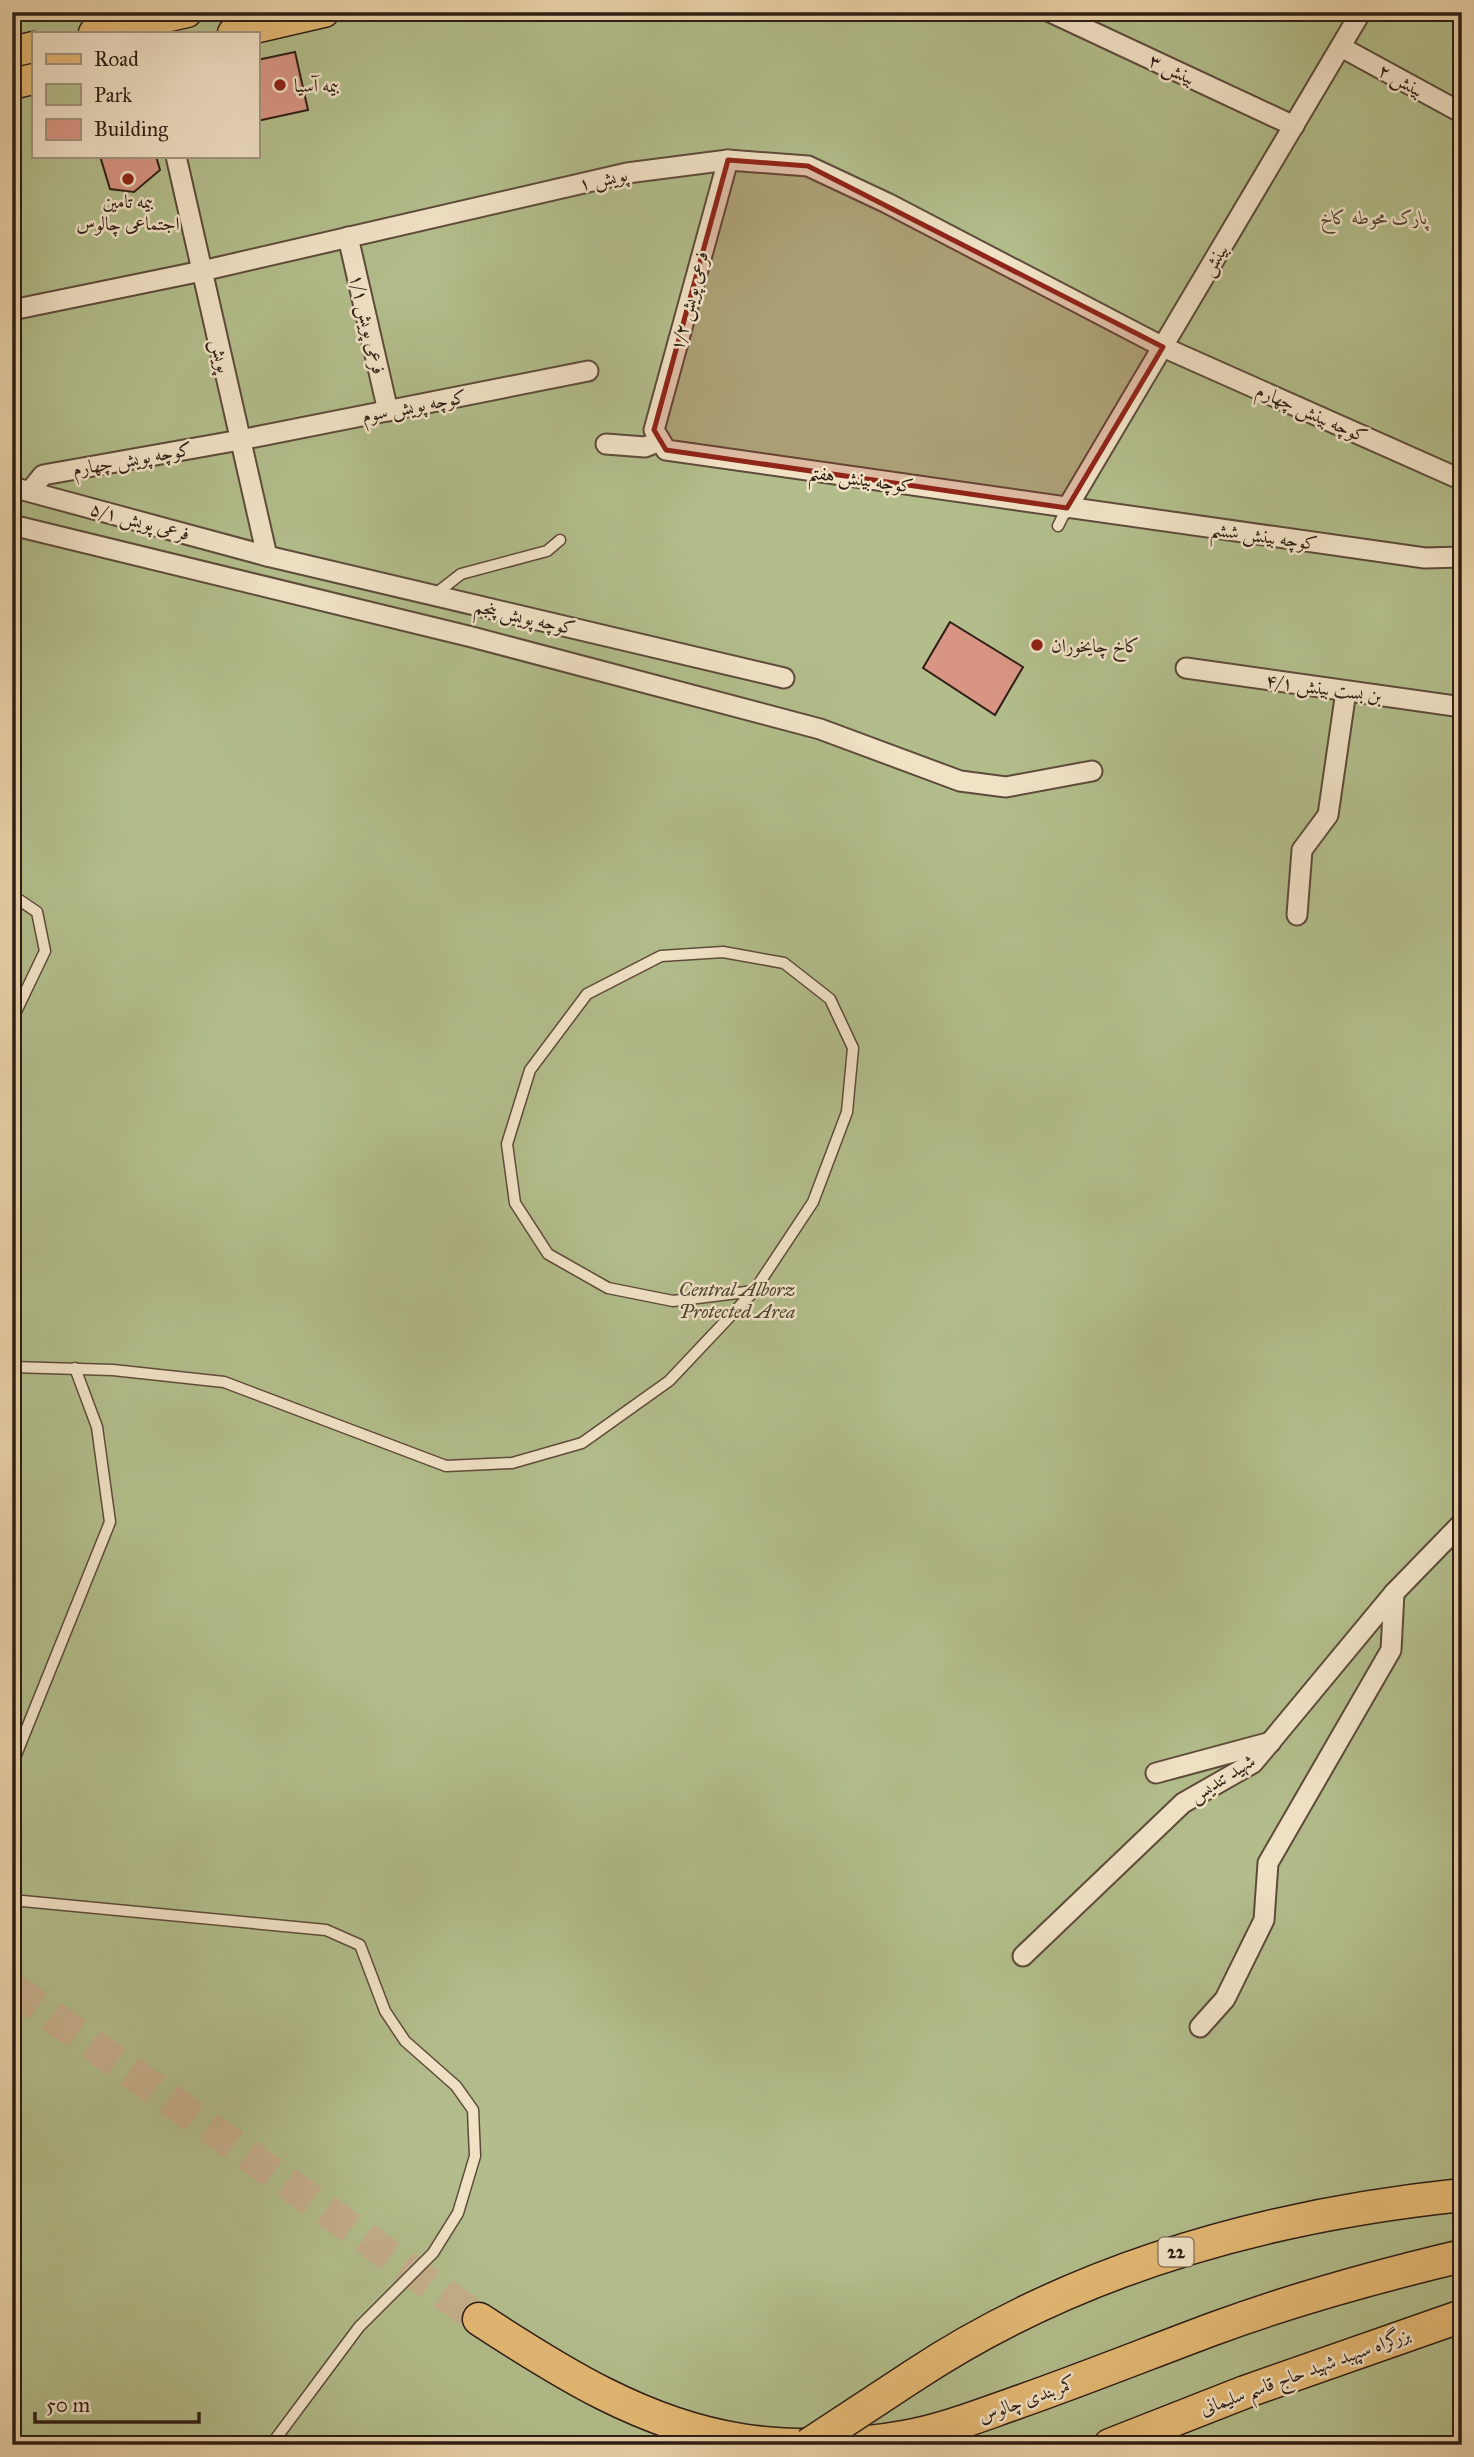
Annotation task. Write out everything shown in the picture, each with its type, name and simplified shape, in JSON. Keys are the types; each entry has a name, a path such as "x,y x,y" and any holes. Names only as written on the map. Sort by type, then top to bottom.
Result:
{"highway":[{"name":"22","path":"808,2445 941,2358 1077,2289 1180,2250 1292,2221 1395,2202 1462,2195"},
{"name":"کمربندی چالوس","path":"479,2319 532,2354 595,2389 659,2419 740,2440 858,2444 906,2437 966,2421 1216,2328 1357,2283 1462,2256"},
{"name":"بزرگراه سپهبد شهید حاج قاسم سلیمانی","path":"1110,2445 1245,2392 1462,2316"}],"main road":[{"path":"98,32 187,12"},
{"path":"237,32 324,12"},
{"path":"12,51 32,47"},
{"path":"12,83 32,79"}],"street":[{"name":"بینش ۳","path":"1050,12 1294,126"},
{"name":"بینش","path":"1068,508 1361,12"},
{"name":"بینش ۲","path":"1340,47 1462,113"},
{"name":"پویش","path":"176,158 267,556"},
{"name":"پویش ۱","path":"12,310 202,271 626,173 728,160 808,166 899,209 1163,346"},
{"name":"فرعی پویش ۱/۲","path":"660,441 654,430 728,160"},
{"name":"فرعی پویش ۱/۱","path":"348,237 388,411"},
{"name":"کوچه بینش چهارم","path":"1163,346 1462,480"},
{"name":"کوچه پویش سوم","path":"240,440 587,371"},
{"name":"کوچه پویش چهارم","path":"21,489 43,475 240,440"},
{"path":"606,444 645,447 660,441"},
{"name":"کوچه بینش هفتم","path":"660,441 666,450 1068,508"},
{"name":"فرعی پویش ۵/۱","path":"21,489 267,556"},
{"name":"کوچه بینش ششم","path":"1068,508 1424,558 1462,557"},
{"path":"12,525 472,637 820,729 960,781 1006,787 1092,771"},
{"name":"کوچه پویش پنجم","path":"267,556 784,678"},
{"name":"بن بست بینش ۴/۱","path":"1186,668 1462,707"},
{"path":"1297,915 1303,850 1328,815 1346,691"},
{"name":"شهید تندیس","path":"1023,1956 1183,1803 1253,1763 1394,1593 1462,1523"},
{"path":"1200,2027 1225,1999 1264,1920 1268,1863 1391,1650 1394,1593"},
{"path":"1156,1773 1270,1742"}],"lane":[{"path":"1058,526 1068,508"},
{"path":"434,596 461,573 547,551 560,540"},
{"path":"12,895 37,912 45,951 12,1020"},
{"path":"12,1367 113,1370 224,1382 446,1466 512,1463 582,1443 669,1381 754,1291 813,1202 847,1112 853,1048 830,999 784,963 723,952 661,957 587,994 530,1070 507,1144 515,1203 548,1254 608,1288 673,1301 754,1291"},
{"path":"12,1765 110,1522 97,1427 75,1368"},
{"path":"12,1900 326,1930 360,1945 385,2011 405,2041 456,2086 473,2110 475,2156 458,2213 433,2253 359,2328 271,2445"}],"highlighted area":[{"path":"728,160 808,166 1163,347 1067,508 666,450 654,430"}],"green space":[{"name":"Central Alborz Protected Area","path":"12,12 1462,12 1462,2445 12,2445"}],"building":[{"name":"بیمه آسیا","path":"295,52 308,110 259,121 259,60"},
{"name":"بیمه تامین اجتماعی چالوس","path":"101,158 157,158 160,170 134,192 110,189"},
{"path":"950,622 1023,667 995,715 923,668"}],"tunnel":[{"path":"12,1988 479,2319"}],"place":[{"name":"بیمه آسیا","path":"280,85"},
{"name":"بیمه تامین اجتماعی چالوس","path":"128,179"},
{"name":"کاخ چایخوران","path":"1037,645"}],"park label":[{"name":"پارک محوطه کاخ","path":"1374,217"}]}
